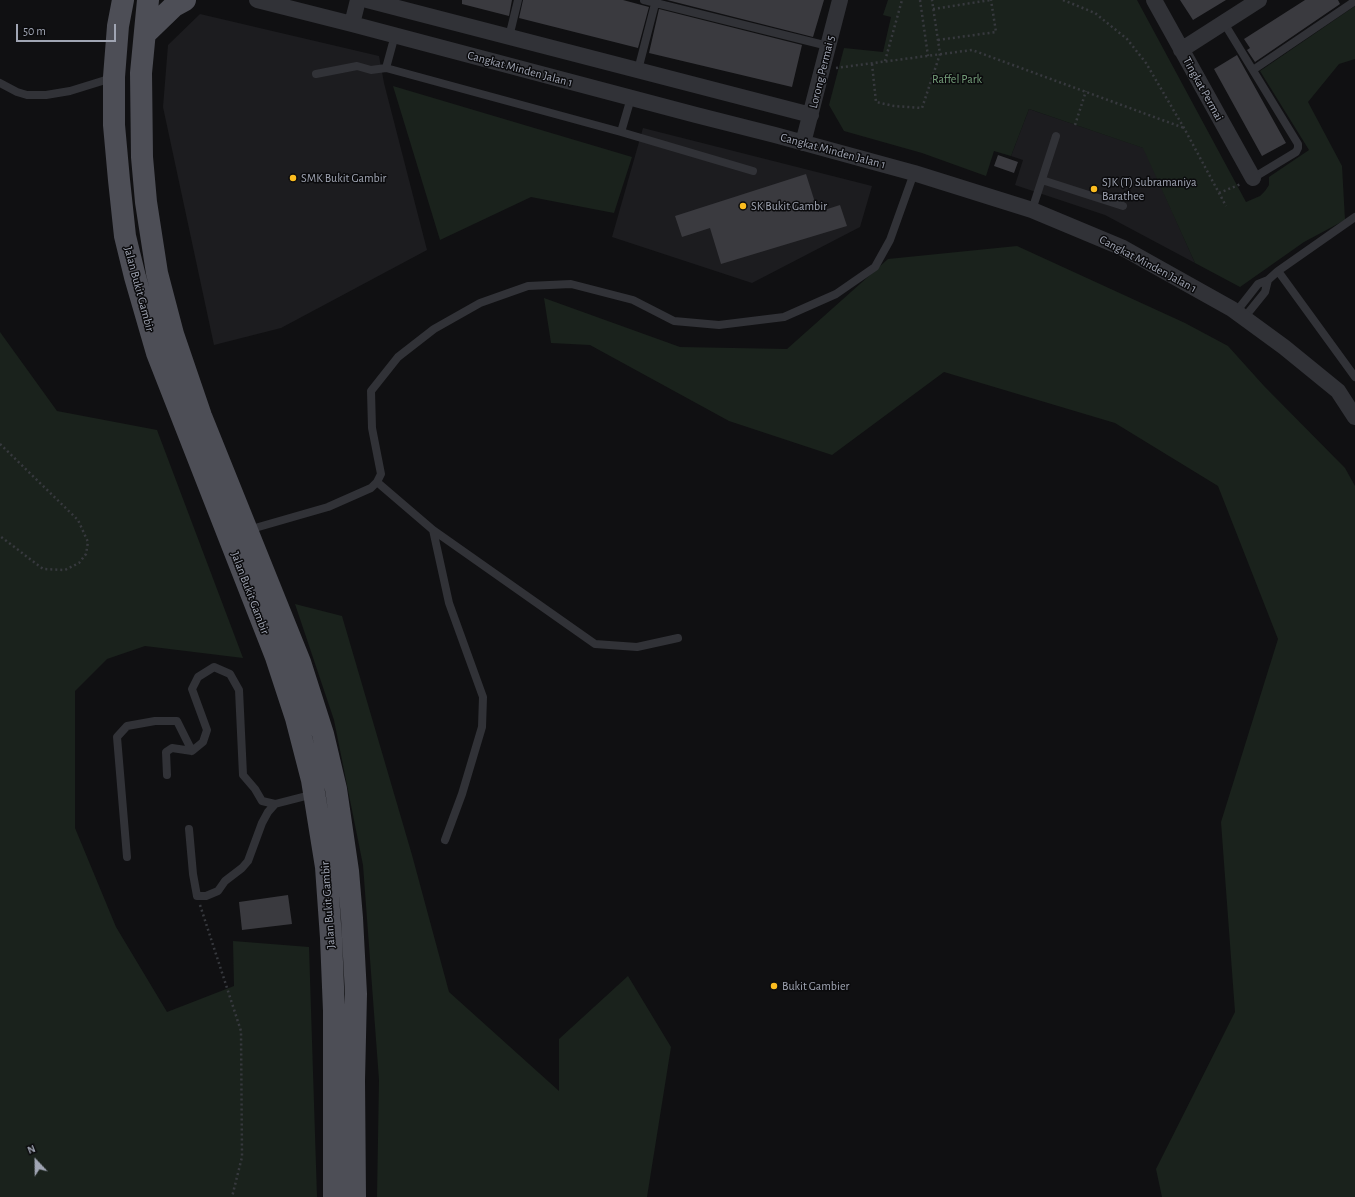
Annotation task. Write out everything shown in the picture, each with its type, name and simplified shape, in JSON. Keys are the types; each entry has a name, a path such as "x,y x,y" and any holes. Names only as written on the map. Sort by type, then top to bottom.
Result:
{"main road":[{"path":"111,0 118,26"},
{"name":"Jalan Bukit Gambir","path":"123,0 118,26 114,77 114,125 125,236 157,353 276,657 296,718 315,794 326,867 331,938 334,1010 334,1197"},
{"name":"Jalan Bukit Gambir","path":"148,0 141,73 142,157 146,202 158,274 173,334 200,416 300,662 323,734 336,788 348,871 356,994 354,1080 355,1197"},
{"path":"145,34 174,6 185,0"}],"street":[{"name":"Cangkat Minden Jalan 1","path":"257,0 804,143 914,173 1032,210 1123,248 1240,315 1284,347 1338,391 1355,417"},
{"path":"352,24 358,0"},
{"path":"367,0 811,114"},
{"name":"Lorong Permai 5","path":"804,143 840,0"},
{"path":"1181,50 1259,0"},
{"name":"Tingkat Permai","path":"1158,2 1248,180"}],"lane":[{"path":"509,37 518,0"},
{"path":"644,0 828,46"},
{"path":"1253,70 1355,1"},
{"path":"638,70 656,2"},
{"path":"1224,23 1298,144 1296,152 1248,180"},
{"path":"386,68 395,35"},
{"path":"316,74 357,66 371,70 386,68 621,132 753,171"},
{"path":"0,83 17,92 27,95 46,95 70,91 114,77"},
{"path":"621,132 631,98"},
{"path":"1032,210 1056,136"},
{"path":"247,530 328,507 371,488 377,482 381,474 372,428 371,391 398,357 434,329 480,303 528,286 571,284 633,300 674,321 719,325 784,317 836,294 875,267 890,240 914,173"},
{"path":"1042,180 1123,206"},
{"path":"1240,315 1258,284 1268,280 1278,271 1355,217"},
{"path":"1278,271 1355,377"},
{"path":"377,482 433,530 595,644 637,647 678,638"},
{"path":"433,530 449,603 483,696 482,727 462,794 444,840"},
{"path":"167,775 166,752 172,748 192,751 203,742 207,730 192,690 198,677 214,667 230,674 238,690 243,776 255,789 262,801 275,804 315,794"},
{"path":"127,857 117,737 127,726 155,720 177,720 192,751"},
{"path":"188,829 197,896 206,896 218,891 225,881 242,868 248,861 262,823 268,812 275,804"}],"path":[{"path":"885,62 902,0"},
{"path":"920,0 928,56"},
{"path":"872,64 876,102 894,106 922,108 940,54 932,0"},
{"path":"933,9 991,0 996,32 938,40"},
{"path":"1063,0 1095,13 1127,39 1146,63 1184,128 1226,206"},
{"path":"822,70 972,50 1184,128"},
{"path":"1075,125 1086,91"},
{"path":"1219,193 1248,180"},
{"path":"0,444 78,520 88,542 86,554 79,563 65,570 43,569 0,536"},
{"path":"197,896 241,1031 242,1157 232,1197"}],"shaded area":[{"name":"SMK Bukit Gambir","path":"200,14 379,56 384,83 427,250 281,328 214,345 163,107 168,45"},
{"name":"SJK (T) Subramaniya Barathee","path":"1029,109 1144,148 1195,263 1105,215 1015,185 1023,160 1011,156"},
{"name":"SK Bukit Gambir","path":"643,128 872,186 860,227 752,283 612,237"}],"green space":[{"name":"Raffel Park","path":"888,0 1137,0 1246,202 1260,196 1265,191 1269,185 1269,177 1309,150 1260,71 1355,6 1355,59 1339,64 1308,102 1342,166 1345,220 1304,242 1240,287 1195,263 1143,148 1029,109 1011,156 994,151 986,176 922,153 844,131 829,105 844,48 883,52 891,17 883,15"},
{"path":"393,86 632,157 614,213 531,197 440,240"},
{"path":"1017,246 1185,323 1228,346 1264,386 1345,468 1355,486 1355,1197 1162,1197 1156,1169 1235,1012 1221,822 1278,639 1218,486 1115,423 944,372 832,455 729,421 590,345 551,343 544,298 680,347 787,349 888,259"},
{"path":"0,332 57,411 157,430 243,658 145,646 107,659 75,691 75,828 116,927 167,1012 234,986 233,941 309,947 317,1197 0,1197"},
{"path":"295,604 342,616 412,855 449,992 559,1091 559,1039 628,976 671,1047 647,1197 377,1197 379,1080 363,865 334,720"}],"building":[{"path":"462,0 512,0 509,16 462,4"},
{"path":"523,0 623,0 649,7 638,48 519,18"},
{"path":"667,0 824,0 813,37"},
{"path":"1180,0 1226,0 1193,20"},
{"path":"1305,0 1338,0 1340,4 1255,62 1247,50 1250,48 1244,39"},
{"path":"659,9 802,45 792,87 649,53"},
{"path":"1237,55 1286,143 1262,156 1214,69"},
{"path":"998,155 1018,162 1014,173 994,166"},
{"path":"806,174 818,212 840,205 847,226 721,264 710,228 682,237 675,216"},
{"path":"288,895 292,924 242,930 239,902"}],"place":[{"name":"SMK Bukit Gambir","path":"293,178"},
{"name":"SJK (T) Subramaniya Barathee","path":"1094,189"},
{"name":"SK Bukit Gambir","path":"743,206"},
{"name":"Bukit Gambier","path":"774,986"}]}
